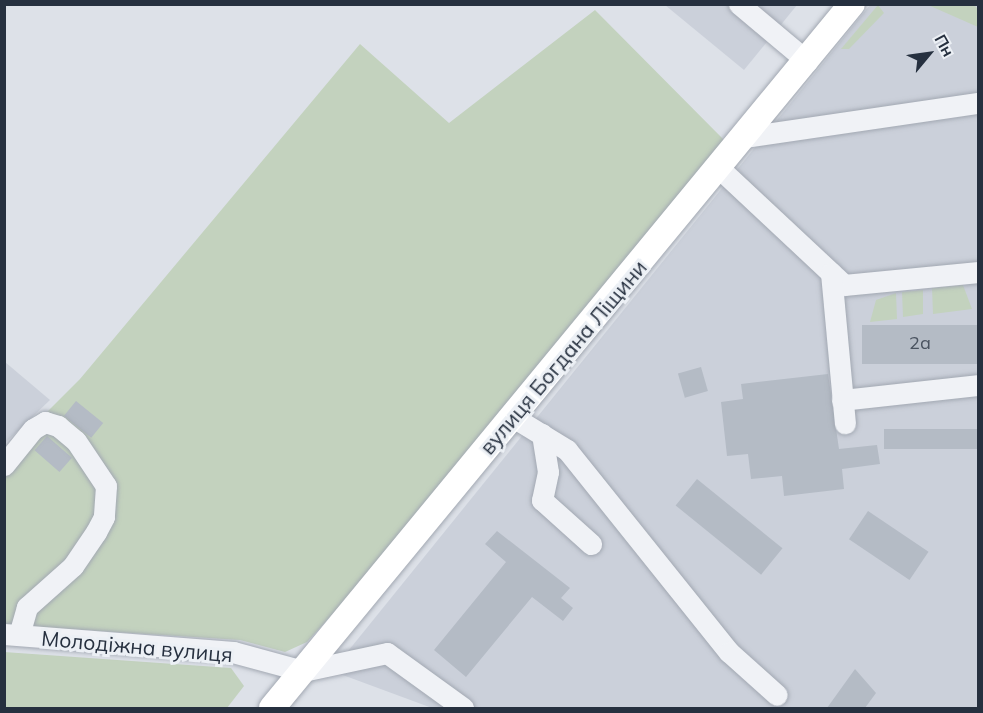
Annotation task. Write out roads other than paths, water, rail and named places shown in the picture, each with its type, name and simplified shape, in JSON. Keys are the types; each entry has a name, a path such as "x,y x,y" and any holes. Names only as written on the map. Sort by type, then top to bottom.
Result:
{"main road":[{"name":"вулиця Богдана Ліщини","path":"272,708 852,4"}],"street":[{"path":"739,4 807,61"},
{"path":"744,137 978,103"},
{"path":"719,168 844,285 978,272"},
{"path":"831,273 845,423"},
{"path":"842,400 978,385"},
{"path":"513,417 567,450 729,652 777,695"},
{"path":"4,465 33,429 45,422 58,426 76,441 106,486 104,517 96,532 73,566 27,607 12,635"},
{"path":"542,434 548,472 542,500 591,544"},
{"name":"Молодіжна вулиця","path":"12,635 233,652 303,671 387,653 463,708"}]}
